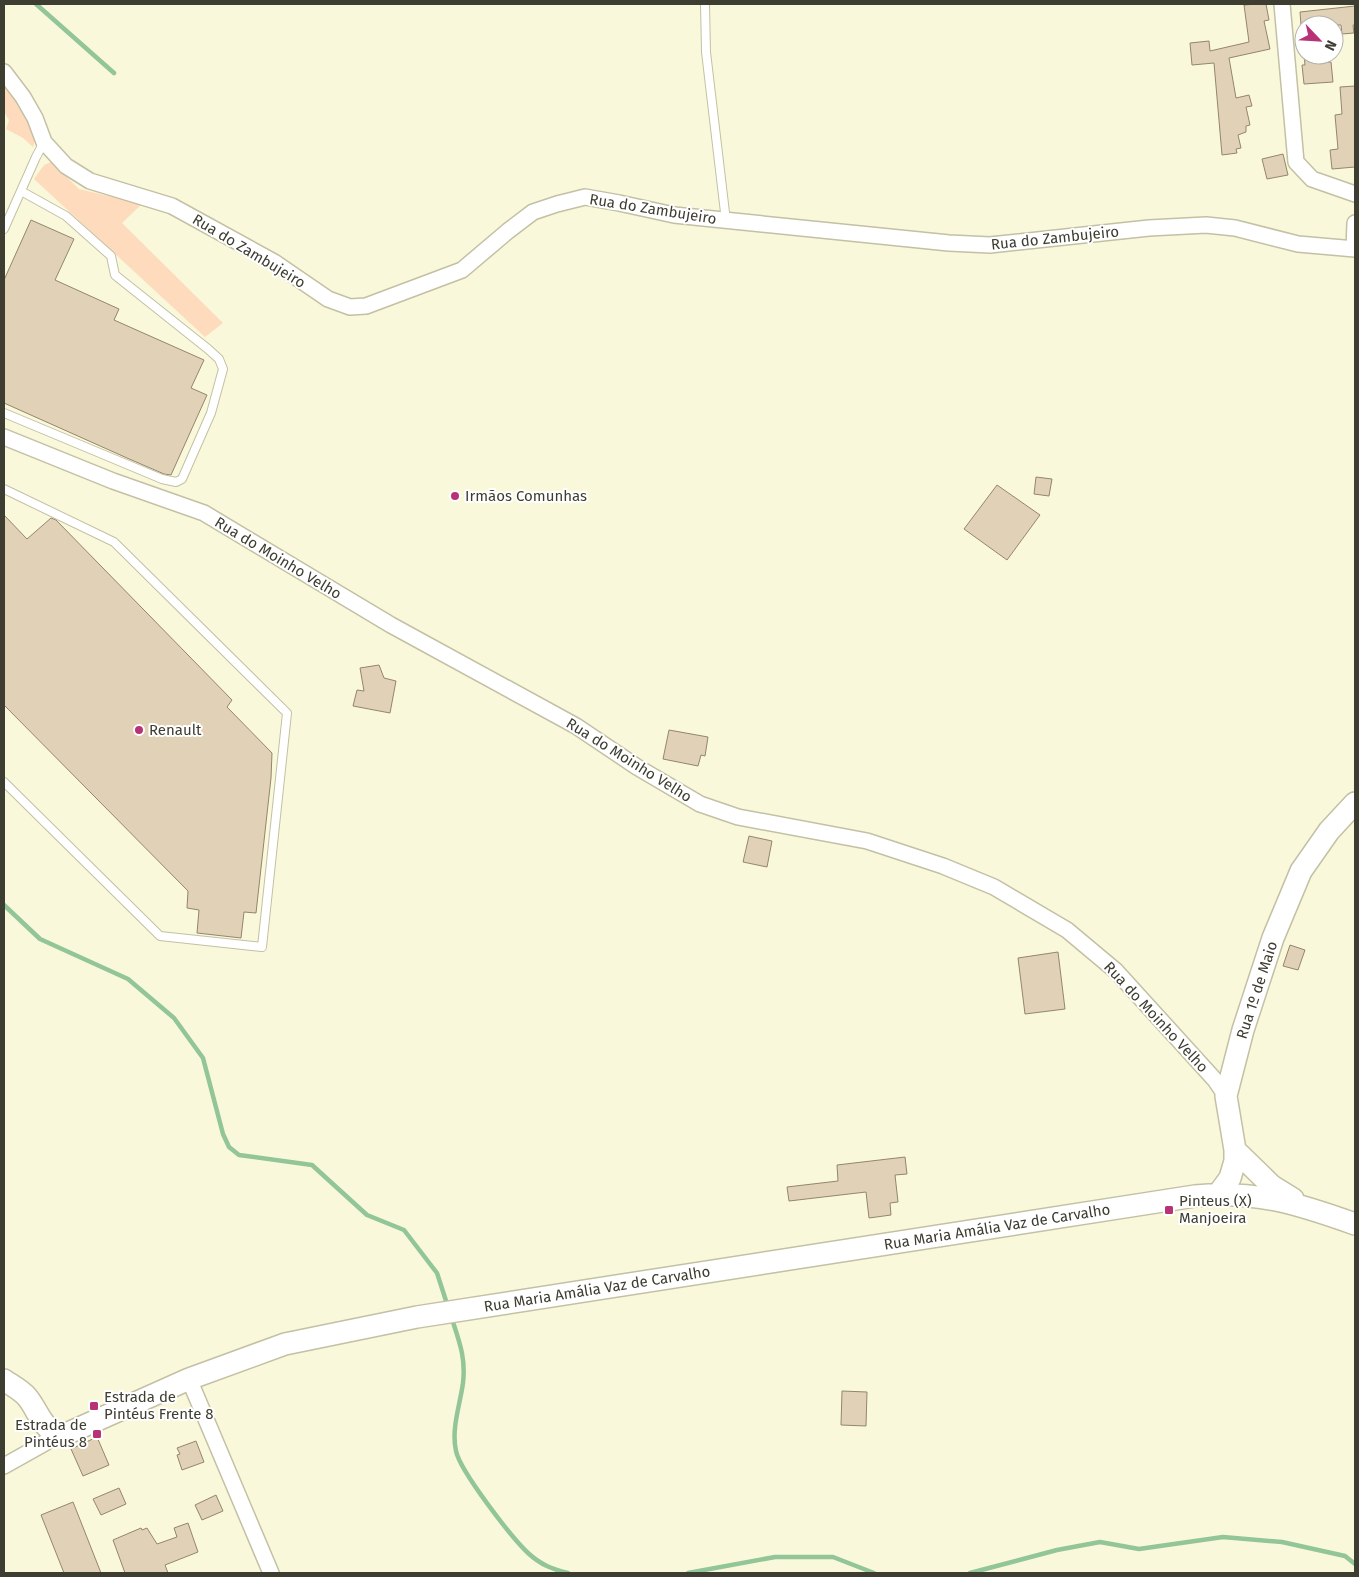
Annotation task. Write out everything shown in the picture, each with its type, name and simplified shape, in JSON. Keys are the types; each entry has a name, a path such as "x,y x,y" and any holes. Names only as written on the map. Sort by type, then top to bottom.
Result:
{"street":[{"path":"1282,4 1296,162 1312,179 1355,194"},
{"name":"Rua do Zambujeiro","path":"4,72 23,97 35,118 44,142 66,166 90,181 172,206 274,262 328,300 350,308 366,306 462,270 533,212 585,198 674,215 949,244 990,246 1149,228 1206,225 1235,228 1298,244 1355,249"},
{"path":"1355,223 1355,249"},
{"name":"Rua do Moinho Velho","path":"4,437 113,482 204,513 391,625 576,726 637,767 700,804 738,817 867,840 994,886 1067,930 1116,971 1215,1080 1226,1096"},
{"name":"Rua 1º de Maio","path":"1219,1194 1233,1170 1235,1150 1226,1096 1243,1030 1273,938 1301,871 1329,830 1355,804"},
{"path":"1235,1150 1272,1186 1304,1206 1355,1224"},
{"name":"Rua Maria Amália Vaz de Carvalho","path":"52,1432 61,1434 72,1432 189,1379 285,1344 417,1317 1166,1200 1219,1194 1246,1195 1276,1199 1304,1206"},
{"path":"189,1379 271,1573"},
{"path":"4,1380 26,1396 46,1427 52,1432 46,1443 4,1466"}],"lane":[{"path":"705,4 706,52 726,221"},
{"path":"4,229 44,142"},
{"path":"4,413 162,479 176,482 182,479 211,413 223,369 219,359 208,349 115,275 111,256 66,216 21,191"},
{"path":"4,489 114,542 287,713 262,947 160,936 4,782"}],"shaded area":[{"path":"4,79 23,105 35,140 33,147 23,138 6,129 9,120 4,112"},
{"path":"51,162 79,189 142,204 122,223 223,323 205,337 34,179 44,165"}],"building":[{"path":"1266,4 1269,20 1264,21 1270,49 1229,58 1236,98 1249,95 1252,106 1246,107 1250,125 1246,126 1246,132 1238,135 1241,148 1236,149 1237,153 1222,155 1214,63 1192,65 1190,43 1209,41 1210,51 1249,42 1244,5"},
{"path":"1355,6 1354,33 1344,34 1344,15 1300,15 1300,12"},
{"path":"1302,65 1331,65 1333,82 1304,84"},
{"path":"1355,86 1355,167 1332,169 1330,150 1338,149 1335,115 1342,114 1340,87"},
{"path":"1283,154 1288,175 1267,179 1262,159"},
{"path":"31,220 74,239 55,280 119,309 114,320 204,360 191,388 207,395 171,475 164,474 4,403 4,280"},
{"path":"1036,477 1052,479 1049,496 1034,494"},
{"path":"997,485 1040,515 1007,560 964,529"},
{"name":"Renault","path":"4,515 27,539 51,518 56,520 232,700 227,707 272,753 256,913 244,912 241,938 197,933 199,910 187,908 188,891 4,705"},
{"path":"379,665 384,678 396,681 390,713 353,706 357,690 364,691 360,668"},
{"path":"669,730 708,737 705,756 701,755 698,766 663,759"},
{"path":"749,836 772,841 767,867 743,862"},
{"path":"1290,945 1305,950 1298,970 1283,966"},
{"path":"1058,952 1065,1009 1025,1014 1018,958"},
{"path":"905,1157 907,1174 895,1175 898,1202 890,1203 891,1215 869,1218 866,1192 789,1201 787,1187 838,1181 837,1165"},
{"path":"842,1391 867,1392 866,1426 841,1425"},
{"path":"97,1437 109,1465 83,1476 71,1449"},
{"path":"196,1441 204,1462 182,1470 177,1455 180,1454 177,1448"},
{"path":"119,1488 126,1504 101,1515 93,1499"},
{"path":"216,1495 223,1511 202,1520 195,1505"},
{"path":"73,1502 101,1573 64,1573 41,1515"},
{"path":"188,1523 198,1552 165,1565 168,1573 125,1573 113,1540 141,1528 142,1530 147,1528 157,1544 177,1537 174,1528"}],"waterway":[{"path":"36,4 114,73"},
{"path":"4,905 40,939 128,979 174,1018 203,1058 223,1134 229,1147 239,1155 312,1165 367,1215 404,1230 437,1273 448,1307"},
{"path":"451,1316 464,1365 455,1434 456,1451 460,1461 476,1488 528,1553 537,1561 568,1573"},
{"path":"970,1573 1057,1550 1100,1542 1139,1549 1223,1537 1282,1542 1345,1556 1355,1564"},
{"path":"688,1573 775,1557 833,1557 874,1573"}],"place":[{"name":"Irmãos Comunhas","path":"455,496"},
{"name":"Renault","path":"139,730"},
{"name":"Pinteus (X) Manjoeira","path":"1169,1210"},
{"name":"Estrada de Pintéus Frente 8","path":"94,1406"},
{"name":"Estrada de Pintéus 8","path":"97,1434"}]}
